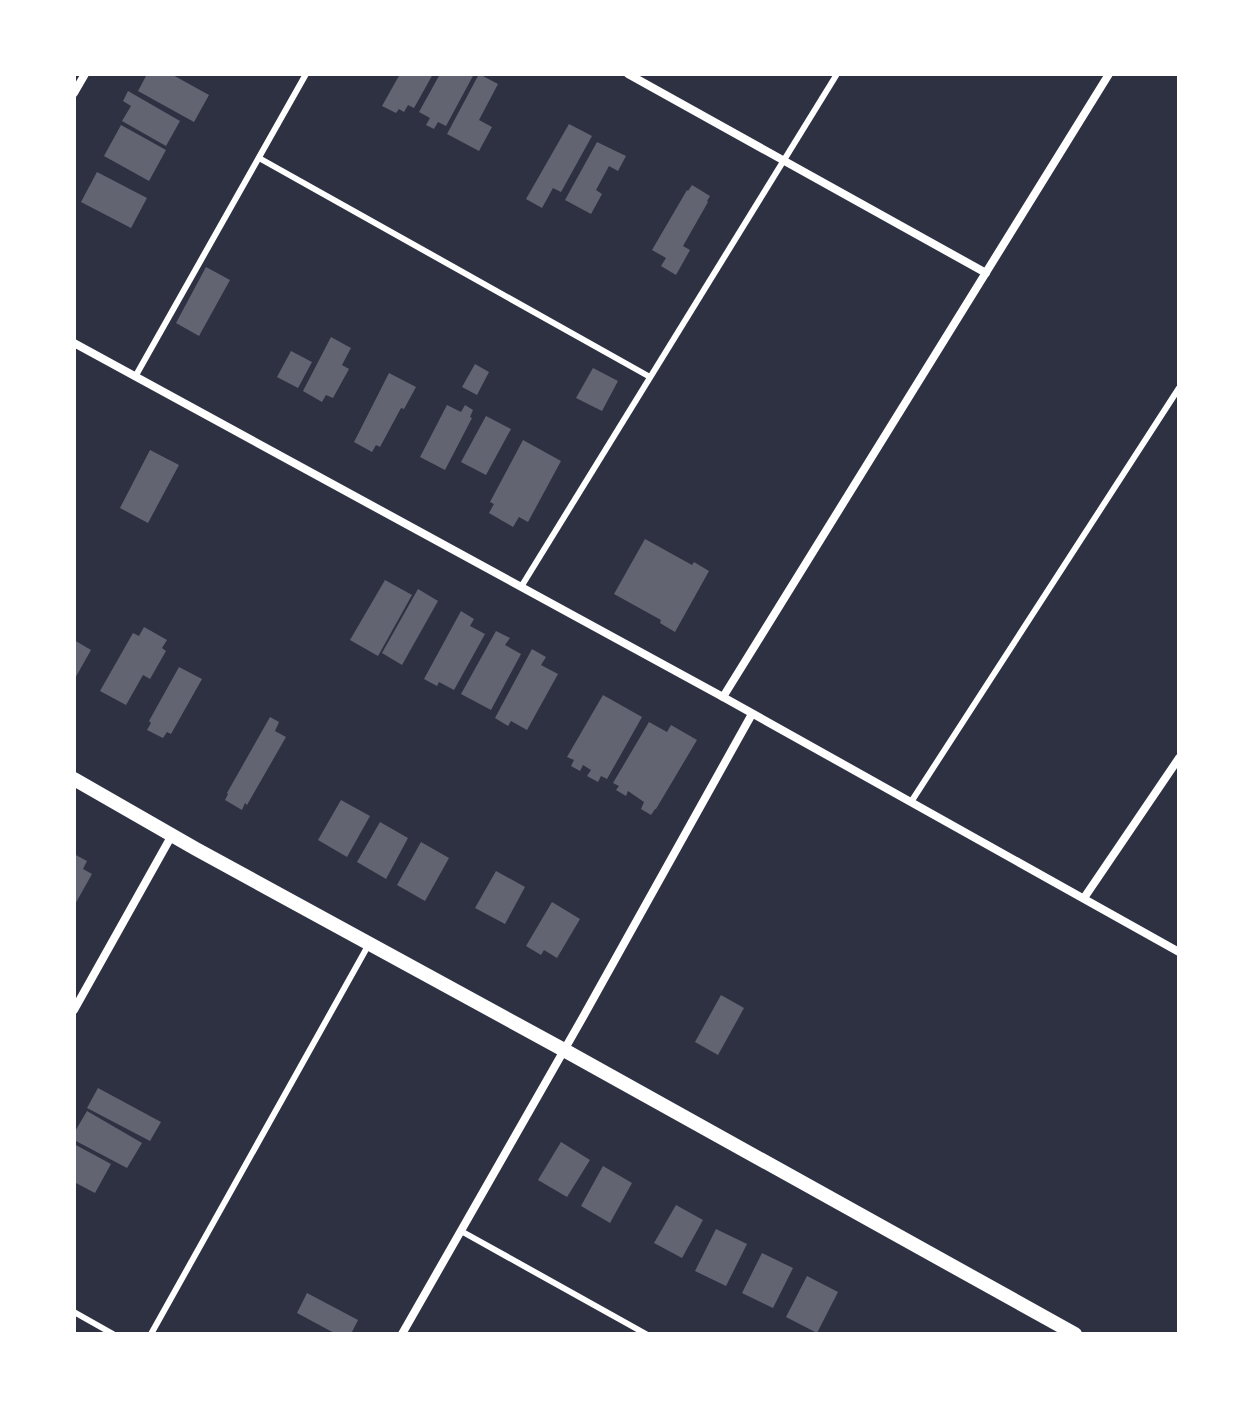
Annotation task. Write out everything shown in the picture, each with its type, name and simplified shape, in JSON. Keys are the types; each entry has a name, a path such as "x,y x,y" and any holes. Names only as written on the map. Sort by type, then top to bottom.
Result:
{"street":[{"path":"74,93 85,74"},
{"path":"628,74 986,273"},
{"path":"723,697 1109,74"},
{"path":"74,343 723,697 1179,952"},
{"path":"402,1334 752,714"},
{"path":"1084,898 1179,758"},
{"path":"74,779 1075,1334"},
{"path":"74,1010 172,835"}],"lane":[{"path":"135,377 306,74"},
{"path":"521,587 837,74"},
{"path":"259,158 650,377"},
{"path":"911,802 1179,388"},
{"path":"151,1334 369,944"},
{"path":"461,1231 646,1334"},
{"path":"74,1312 113,1334"}],"building":[{"path":"143,74 171,74 209,95 194,122 138,91 146,76"},
{"path":"400,74 433,74 414,108 408,105 404,112 399,109 396,113 382,106"},
{"path":"440,74 474,74 446,126 438,122 434,129 426,125 430,118 419,112"},
{"path":"479,74 498,84 479,120 492,127 479,151 447,134"},
{"path":"128,91 180,121 166,146 122,121 131,106 123,101"},
{"path":"569,124 592,136 561,192 553,188 542,208 526,199"},
{"path":"121,125 166,150 149,181 104,156"},
{"path":"597,142 626,156 618,171 609,166 596,190 602,194 591,214 565,200"},
{"path":"97,172 147,198 131,228 81,202"},
{"path":"692,185 710,196 683,246 690,250 676,275 661,266 666,258 652,250"},
{"path":"206,267 230,280 199,336 176,323"},
{"path":"331,337 351,348 342,365 349,369 333,398 326,395 322,402 303,391"},
{"path":"291,351 312,362 298,388 277,377"},
{"path":"475,364 489,372 477,395 462,387"},
{"path":"593,368 618,381 602,411 576,398"},
{"path":"389,373 416,387 380,447 376,445 372,452 354,442"},
{"path":"447,405 461,412 465,405 473,410 472,418 445,470 420,457"},
{"path":"486,416 511,429 486,475 461,462"},
{"path":"523,440 561,461 528,522 519,517 513,527 489,513 494,504 490,502"},
{"path":"150,450 179,465 148,523 120,508"},
{"path":"645,539 709,571 675,632 660,623 661,620 614,594"},
{"path":"385,580 412,595 378,656 350,640"},
{"path":"418,589 438,601 402,665 382,653"},
{"path":"461,611 474,619 470,626 485,634 454,690 424,679"},
{"path":"144,627 167,640 162,648 166,651 150,679 143,675 126,705 100,691 133,633 139,636"},
{"path":"496,631 510,638 505,645 521,654 491,710 461,694"},
{"path":"74,640 91,650 74,680"},
{"path":"532,649 546,657 541,665 558,674 527,730 511,721 508,726 495,718"},
{"path":"179,667 202,679 171,734 167,732 163,738 147,730 149,721"},
{"path":"603,695 642,717 607,779 601,776 598,782 587,776 591,770 583,765 580,771 571,766 574,760 567,757"},
{"path":"270,717 279,722 275,731 286,737 242,810 225,800 227,793"},
{"path":"649,722 667,732 671,725 697,740 651,815 641,809 644,802 628,791 626,796 616,790 619,786 613,783"},
{"path":"341,800 370,816 347,857 318,840"},
{"path":"380,822 408,838 386,879 357,862"},
{"path":"421,842 449,858 425,901 397,885"},
{"path":"74,854 87,861 83,869 92,874 74,906"},
{"path":"496,871 525,887 505,924 475,908"},
{"path":"552,902 580,919 557,958 544,950 541,955 526,946"},
{"path":"721,995 744,1008 718,1055 695,1042"},
{"path":"98,1088 161,1122 150,1141 87,1108"},
{"path":"87,1111 142,1143 127,1168 74,1140 74,1133"},
{"path":"561,1142 590,1160 567,1197 538,1180"},
{"path":"74,1144 111,1164 95,1193 74,1182"},
{"path":"603,1166 632,1183 610,1223 581,1206"},
{"path":"676,1205 703,1220 682,1258 654,1243"},
{"path":"716,1229 747,1244 726,1286 695,1271"},
{"path":"762,1253 793,1268 773,1308 742,1293"},
{"path":"807,1276 838,1292 817,1333 786,1317"},
{"path":"307,1293 358,1320 351,1334 336,1334 297,1313"}]}
